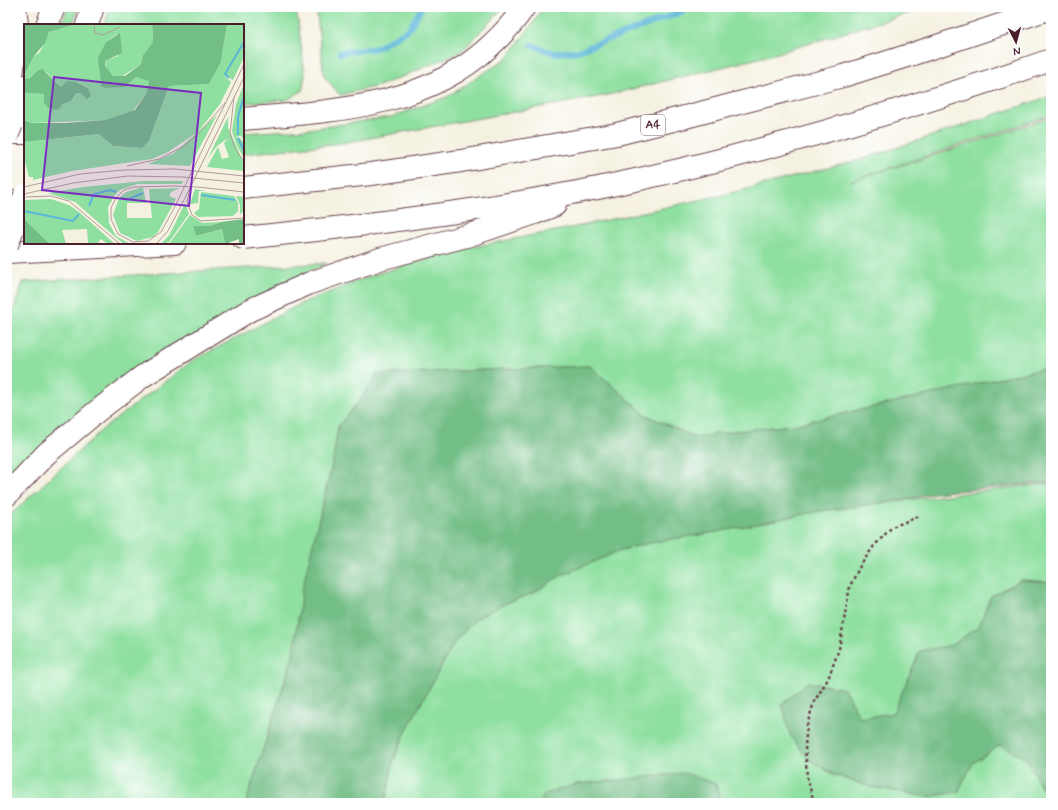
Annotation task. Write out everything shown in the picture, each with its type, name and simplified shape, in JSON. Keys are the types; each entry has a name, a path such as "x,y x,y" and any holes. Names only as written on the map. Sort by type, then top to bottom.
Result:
{"main road":[{"path":"13,132 12,75 16,48 17,24 15,7"},
{"path":"47,24 54,7"},
{"path":"87,24 93,7"},
{"path":"244,119 316,112 368,104 391,99 432,85 455,73 476,59 501,36 524,7"},
{"name":"A4","path":"244,188 371,174 461,161 617,134 843,76 1051,8"},
{"path":"244,238 404,220 598,188 797,140 903,109 1051,60"},
{"path":"13,132 24,90"},
{"path":"7,495 46,454 125,389 143,376 250,310 310,283 380,259 477,232 535,213 598,188"},
{"path":"7,245 24,198"},
{"path":"7,202 24,202"},
{"path":"7,252 156,244"}],"path":[{"path":"814,803 807,776 805,746 807,725 814,702 828,679 839,649 850,586 860,566 874,546 892,527 920,516"}],"green space":[{"path":"68,7 79,7 72,24 61,24"},
{"path":"111,7 296,7 305,75 302,91 287,100 244,103 244,24 104,24"},
{"path":"316,7 504,7 461,52 382,85 340,95 324,76"},
{"path":"543,7 929,7 771,55 608,95 342,143 244,154 244,133 309,129 391,117 447,97 507,58 536,19"},
{"path":"1051,96 1051,115 850,181 1051,117 1051,367 793,425 726,432 697,438 646,415 590,366 377,374 359,401 338,427 333,460 302,590 293,656 246,803 7,803 7,518 104,428 192,361 302,303 373,275 458,250 575,227 731,193 863,159"},
{"path":"327,263 271,290 7,482 7,329 23,282"},
{"path":"590,366 646,415 697,438 726,432 793,425 1051,367 1051,482 935,493 905,500 814,512 717,532 654,542 621,550 560,576 533,593 504,604 477,618 455,641 407,729 394,759 385,803 246,803 293,656 302,590 333,461 338,427 359,401 377,374"},
{"path":"1051,483 1051,582 1021,580 991,596 979,626 953,645 920,651 893,713 860,718 844,689 808,759 835,775 867,786 927,797 958,792 973,763 1000,745 1027,759 1043,790 1051,795 1051,803 720,803 716,784 545,794 538,803 385,803 394,759 407,729 455,641 477,618 504,604 533,593 560,576 621,550 654,542 721,531 814,512"},
{"path":"1021,580 1051,582 1051,795 1043,790 1027,759 1000,745 973,763 958,792 927,797 867,786 835,775 808,759 790,735 782,704 808,682 844,689 860,718 893,713 920,651 952,645 979,626 991,596"},
{"path":"685,773 716,784 720,803 538,803 545,794 577,784"}],"waterway":[{"path":"340,53 377,48 409,29 422,7"},
{"path":"532,45 554,53 578,51 684,11 685,7"}]}
